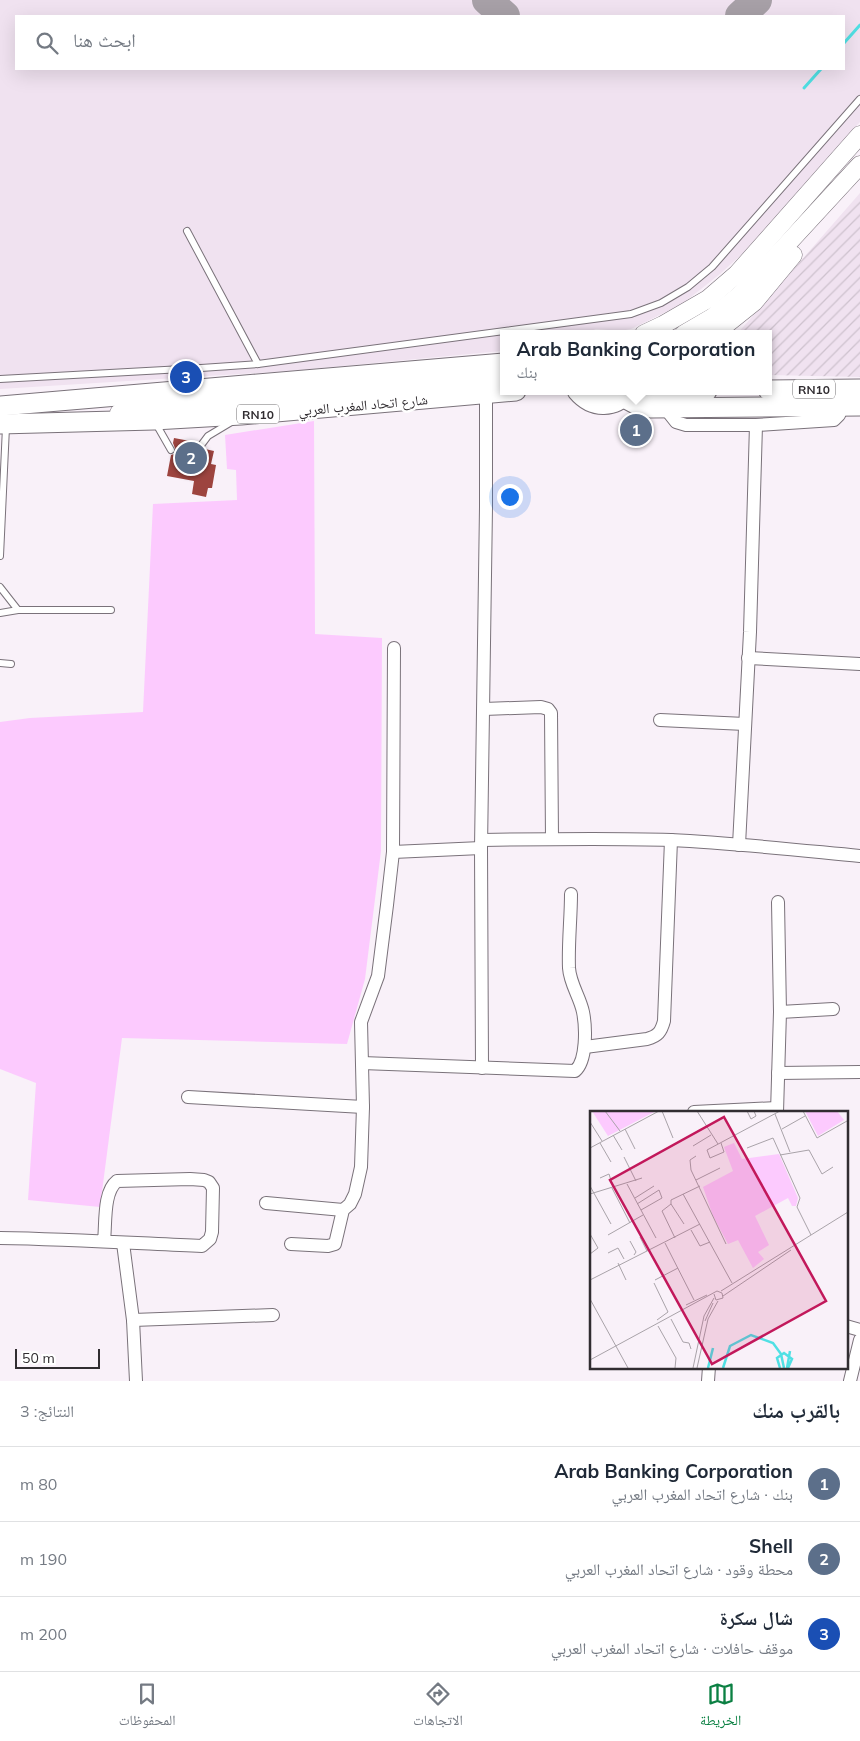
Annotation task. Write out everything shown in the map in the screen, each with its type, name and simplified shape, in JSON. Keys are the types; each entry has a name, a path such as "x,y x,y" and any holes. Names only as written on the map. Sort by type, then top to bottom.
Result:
{"main road":[{"name":"RN10","path":"3,415 500,363"},
{"name":"RN10","path":"772,390 860,389"},
{"name":"شارع اتحاد المغرب العربي","path":"3,415 154,420 242,415 500,393"},
{"name":"RN10","path":"581,395 589,402 607,405 616,403 627,395 644,406 665,408 852,406"}],"street":[{"path":"652,330 708,299 737,274 860,136"},
{"path":"691,330 713,317 741,294 860,165"},
{"path":"719,330 754,302 860,174"},
{"path":"3,415 500,379"},
{"path":"482,1068 486,395"},
{"path":"665,408 676,422 686,425 756,425 834,420 852,406"},
{"path":"739,845 756,425"},
{"path":"291,1244 328,1246 335,1244 343,1210 350,1204 358,1183 361,1167 363,1108 361,1022 378,976 393,852 394,648"},
{"path":"748,658 860,664"},
{"path":"484,709 541,707 548,709 552,713 552,839"},
{"path":"660,720 745,724"},
{"path":"393,852 552,839 671,840 860,856"},
{"path":"585,1047 648,1039 656,1037 662,1031 664,1021 671,840"},
{"path":"362,1063 574,1072 580,1063 585,1047 583,1011 570,978 572,894"},
{"path":"736,1111 777,1110 780,1012 778,902"},
{"path":"780,1012 833,1010"},
{"path":"778,1074 860,1072"},
{"path":"188,1097 363,1108"},
{"path":"0,1238 202,1246 210,1239 212,1232 213,1188 209,1182 190,1178 117,1181 111,1186 108,1193 104,1241"},
{"path":"266,1203 343,1210"},
{"path":"124,1243 133,1320 136,1381"},
{"path":"133,1320 273,1314"},
{"path":"850,1381 860,1340"},
{"path":"708,1381 709,1368"}],"lane":[{"path":"516,330 631,314 661,303 688,287 712,267 860,99"},
{"path":"187,231 258,364"},
{"path":"0,379 258,364 500,332"},
{"path":"0,556 3,415"},
{"path":"199,448 208,436 242,415"},
{"path":"154,420 171,450"},
{"path":"0,586 18,610"},
{"path":"0,613 18,610 111,610"},
{"path":"0,663 11,664"}],"shaded area":[{"path":"0,0 860,0 860,122 742,254 682,304 626,330 500,330 500,351 290,371 0,389"},
{"path":"860,193 860,377 772,375 772,330 740,330"},
{"path":"314,421 315,634 382,638 381,851 365,979 347,1044 122,1038 100,1207 28,1200 36,1083 0,1069 0,722 30,718 143,712 153,504 237,500 236,470 227,469 225,435"}],"building":[{"path":"174,438 190,441 190,446 194,447 198,453 205,449 214,451 211,464 216,465 212,488 208,488 206,497 192,494 194,481 167,476 171,455 176,451 173,443"}],"waterway":[{"path":"845,42 860,25"},
{"path":"804,88 820,70"}],"taxiway":[{"path":"487,0 504,15"},
{"path":"741,15 757,0"}],"place":[{"name":"شال سكرة","path":"186,377"},
{"name":"Arab Banking Corporation","path":"636,430"},
{"name":"Shell","path":"191,458"}]}
